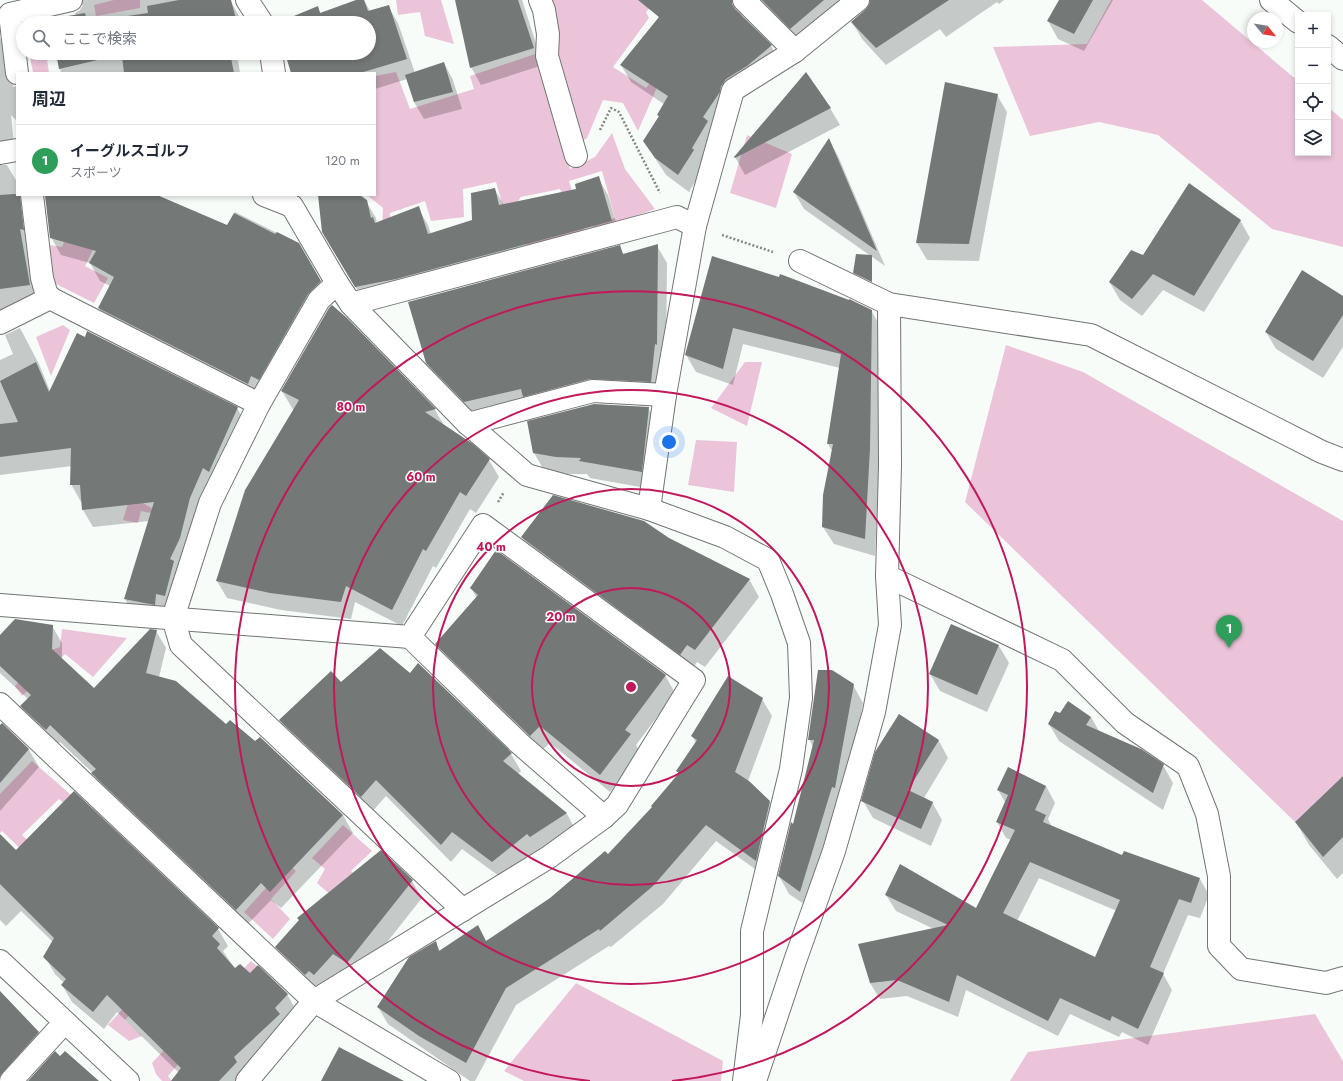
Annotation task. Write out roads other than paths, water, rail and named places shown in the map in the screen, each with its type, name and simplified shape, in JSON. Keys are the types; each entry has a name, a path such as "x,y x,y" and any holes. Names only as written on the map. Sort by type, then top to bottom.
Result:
{"main road":[{"path":"16,58 10,14 71,0"},
{"path":"247,0 257,16"},
{"path":"540,0 544,10 548,34 547,56 576,156"},
{"path":"744,0 795,52"},
{"path":"649,509 665,395 680,216 733,90 795,52 858,0"},
{"path":"1271,0 1295,20"},
{"path":"1330,48 1343,59"},
{"path":"16,60 18,72"},
{"path":"272,60 274,72"},
{"path":"0,153 16,150"},
{"path":"32,196 42,278 46,292 50,298 259,404"},
{"path":"269,196 291,200 350,304 468,424 527,475 649,509 725,537 768,560 782,594 799,643 801,698 791,769 752,931 752,1015 744,1081"},
{"path":"350,304 680,216"},
{"path":"800,261 888,304 1091,335 1322,452 1343,460"},
{"path":"337,283 319,300 259,404 210,502 173,618 181,646 463,910"},
{"path":"0,323 50,298"},
{"path":"755,1081 834,851 874,712 890,625 887,576 890,466 888,304"},
{"path":"468,424 592,391 665,395"},
{"path":"247,1081 314,1001 549,857 604,817 617,805 694,680 483,526 410,637"},
{"path":"887,576 1062,660 1125,724 1188,766 1208,814 1219,876 1220,946 1241,969 1326,983 1343,978"},
{"path":"0,605 410,637 519,743 604,817"},
{"path":"0,704 314,1001 449,1081"},
{"path":"0,961 128,1081"},
{"path":"11,1081 65,1022"}],"place":[{"name":"イーグルスゴルフ","path":"1229,648"}]}
